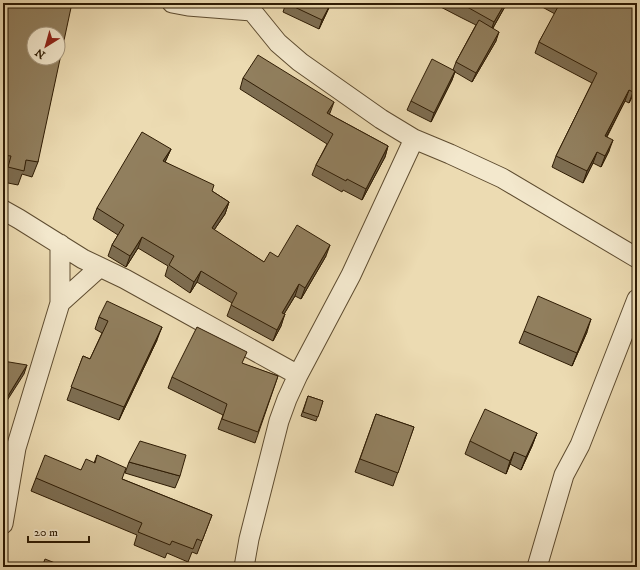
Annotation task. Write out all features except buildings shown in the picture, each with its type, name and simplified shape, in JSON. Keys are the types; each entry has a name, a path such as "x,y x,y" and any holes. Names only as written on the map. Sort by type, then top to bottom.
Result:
{"street":[{"path":"172,3 188,6 250,7 278,42 300,62 381,119 414,139 502,178 637,258"},
{"path":"244,567 249,539 279,421 287,399 298,375 351,275 414,139"},
{"path":"3,210 84,259 125,279 298,375"},
{"path":"3,524 16,448 60,303 60,244"},
{"path":"60,303 100,267"},
{"path":"536,567 564,475 580,445 637,298"}]}
